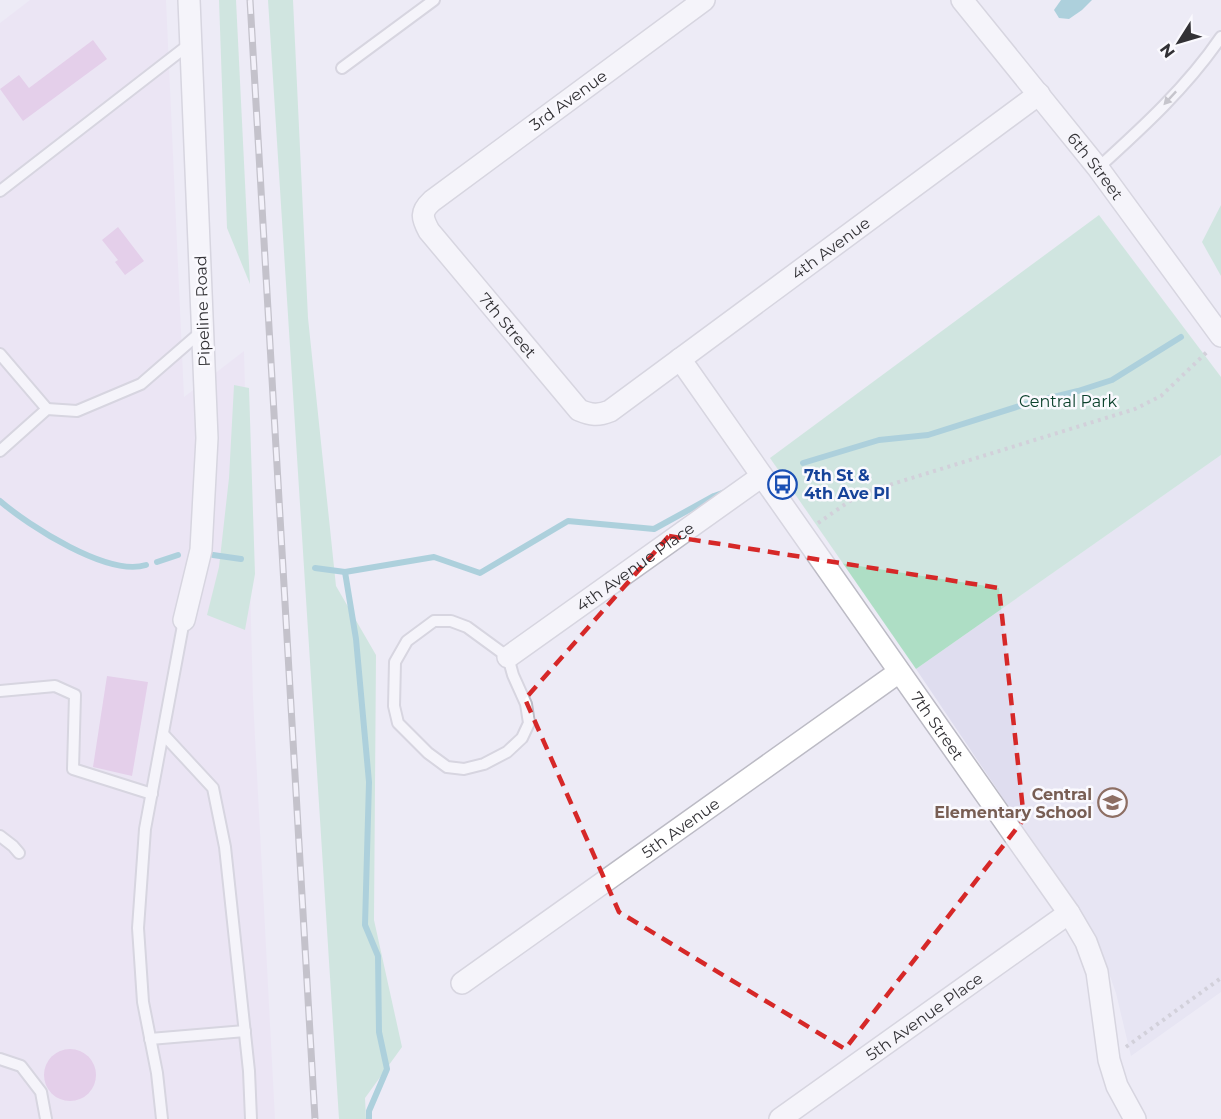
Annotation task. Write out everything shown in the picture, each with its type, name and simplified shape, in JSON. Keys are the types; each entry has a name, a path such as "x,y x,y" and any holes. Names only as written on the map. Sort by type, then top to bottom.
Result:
{"street":[{"name":"Pipeline Road","path":"184,620 201,550 207,438 189,0"},
{"name":"3rd Avenue","path":"432,201 704,0"},
{"name":"6th Street","path":"962,0 1098,168 1218,341"},
{"name":"4th Avenue","path":"621,403 1039,94"},
{"name":"7th Street","path":"432,201 423,212 422,219 429,231 579,410 590,415 600,415 621,403"},
{"name":"7th Street","path":"680,359 1069,914 1086,942 1097,972 1109,1060 1117,1086 1135,1119"},
{"name":"4th Avenue Place","path":"508,657 762,476"},
{"name":"5th Avenue","path":"462,983 899,672"},
{"name":"5th Avenue Place","path":"780,1119 1069,914"}],"lane":[{"path":"342,68 434,0"},
{"path":"1098,168 1141,130 1209,55 1221,37"},
{"path":"0,191 190,43"},
{"path":"0,451 47,410 77,411 141,384 202,330"},
{"path":"0,354 47,410"},
{"path":"162,1119 143,1002 138,928 145,829 184,620"},
{"path":"434,621 451,621 467,627 508,657 526,704 529,723 522,738 507,752 484,764 464,769 447,767 420,746 398,723 394,706 395,662 407,641 434,621"},
{"path":"0,691 55,686 75,694 73,769 152,794"},
{"path":"163,734 213,788 225,847 245,1031 251,1119"},
{"path":"0,836 19,853"},
{"path":"150,1039 245,1031"},
{"path":"0,1059 21,1066 41,1092 46,1119"}],"path":[{"path":"802,534 860,494 1135,409 1161,396 1218,341"},
{"path":"1109,1060 1221,978"}],"highlighted area":[{"path":"669,536 999,588 1024,819 845,1049 619,912 525,699"}],"shaded area":[{"path":"30,0 166,0 184,397 244,351 253,698 275,1119 0,1119 0,23"},
{"name":"Central Elementary School","path":"1221,455 1221,992 1131,1056 1116,993 1096,936 916,669"}],"green space":[{"path":"219,0 236,0 250,284 227,228"},
{"path":"268,0 293,0 308,318 336,586 376,655 374,920 402,1047 365,1098 366,1119 339,1119"},
{"path":"1221,205 1221,276 1202,242"},
{"name":"Central Park","path":"1099,215 1221,377 1221,455 916,669 770,458"},
{"path":"234,385 249,388 255,574 245,630 207,615 219,567 229,478"}],"water":[{"path":"1061,0 1092,0 1069,19 1059,18 1054,10"}],"building":[{"path":"93,40 107,59 23,121 0,89 19,75 29,88"},
{"path":"118,227 144,261 125,275 115,262 118,260 102,240"},
{"path":"107,676 148,682 132,776 93,767"},
{"path":"65,1049 75,1049 85,1053 92,1060 96,1075 92,1090 85,1097 75,1101 65,1101 55,1097 48,1090 44,1080 44,1070 48,1060 55,1053"}],"waterway":[{"path":"803,463 879,440 928,435 1112,380 1181,337"},
{"path":"315,568 345,572 434,557 480,573 568,521 654,529 725,492"},
{"path":"0,501 49,535 91,557 111,564 130,567 146,565"},
{"path":"157,562 178,555"},
{"path":"213,555 241,559"},
{"path":"345,572 356,639 369,782 365,925 378,956 379,1032 387,1069 369,1111 369,1119"}],"railway":[{"path":"250,0 315,1119"}],"place":[{"name":"7th St & 4th Ave Pl","path":"783,484"},
{"name":"Central Elementary School","path":"1113,803"}]}
